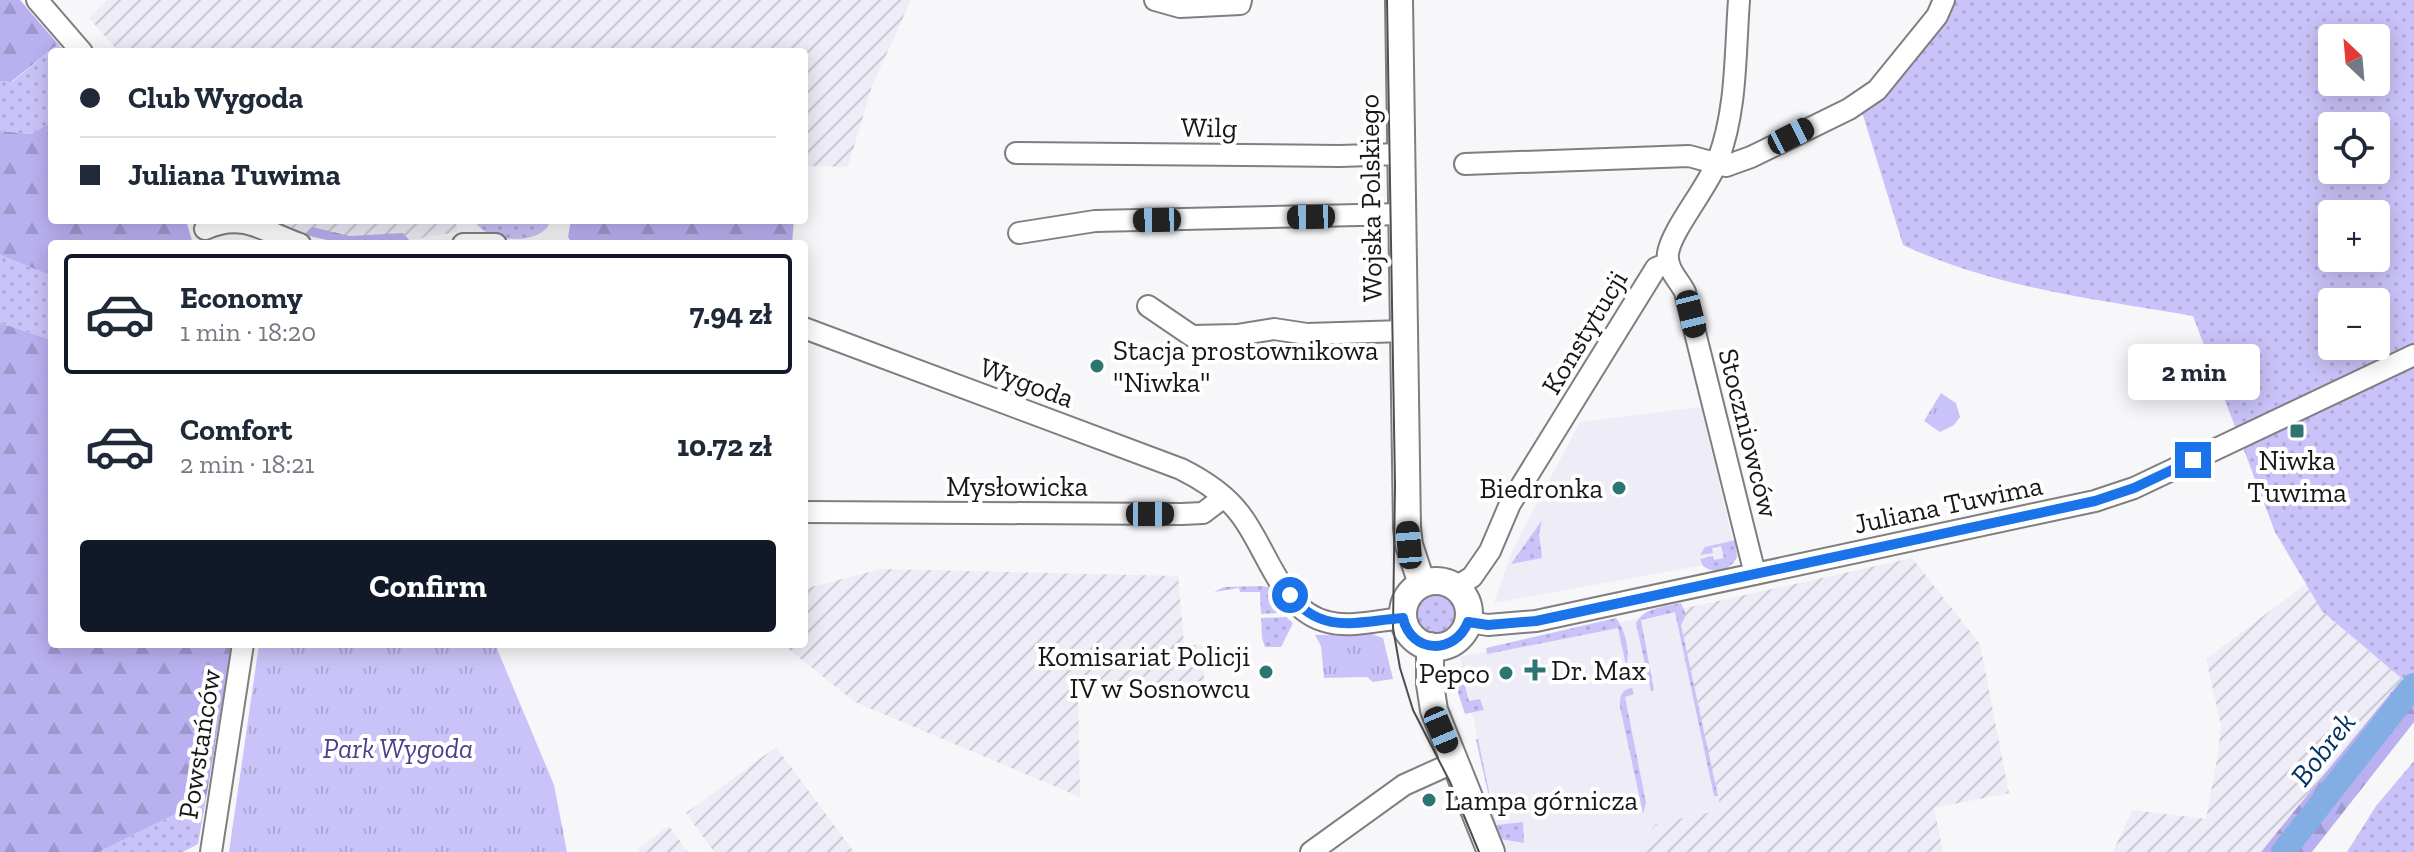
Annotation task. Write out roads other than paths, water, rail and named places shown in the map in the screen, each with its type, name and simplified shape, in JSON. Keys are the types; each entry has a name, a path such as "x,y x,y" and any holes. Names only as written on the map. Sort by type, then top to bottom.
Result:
{"main road":[{"name":"Wojska Polskiego","path":"1399,0 1407,528 1409,545 1422,584"},
{"path":"1464,582 1468,622 1461,636 1441,647 1414,639 1403,618 1409,594 1422,584 1464,582"},
{"path":"1430,646 1432,699 1491,852"}],"street":[{"path":"37,0 79,48"},
{"path":"1155,0 1180,7 1240,4 1241,0"},
{"name":"Konstytucji","path":"1464,582 1490,551 1510,504 1656,268 1668,263 1669,248 1717,164 1732,104 1739,0"},
{"path":"1465,164 1689,156 1726,166 1849,109 1877,90 1937,16 1944,0"},
{"name":"Wilg","path":"1016,153 1401,154"},
{"path":"1019,233 1095,221 1403,214"},
{"path":"249,224 290,240"},
{"name":"Stoczniowców","path":"1668,263 1685,292 1755,574"},
{"path":"1148,306 1192,336 1237,335 1274,329 1307,334 1404,331"},
{"name":"Wygoda","path":"808,329 1201,479 1224,497 1250,528 1290,595 1311,616 1340,624 1403,618"},
{"name":"Juliana Tuwima","path":"1468,622 1488,625 1536,621 2095,501 2134,488 2414,355"},
{"name":"Mysłowicka","path":"808,512 1182,514 1203,513 1224,497"},
{"name":"Powstańców","path":"211,852 242,648"},
{"path":"1311,852 1404,785 1455,762"}],"waterway":[{"name":"Bobrek","path":"2283,852 2414,685"}],"tram line":[{"path":"1387,0 1395,485 1393,628 1400,668 1413,710 1450,782 1479,852"}],"place":[{"name":"Stacja prostownikowa \"Niwka\"","path":"1097,366"},
{"name":"Niwka Tuwima","path":"2297,431"},
{"name":"Biedronka","path":"1619,488"},
{"name":"Dr. Max","path":"1535,670"},
{"name":"Komisariat Policji IV w Sosnowcu","path":"1266,672"},
{"name":"Pepco","path":"1506,673"},
{"name":"Lampa górnicza","path":"1429,800"}],"park label":[{"name":"Park Wygoda","path":"398,748"}]}
